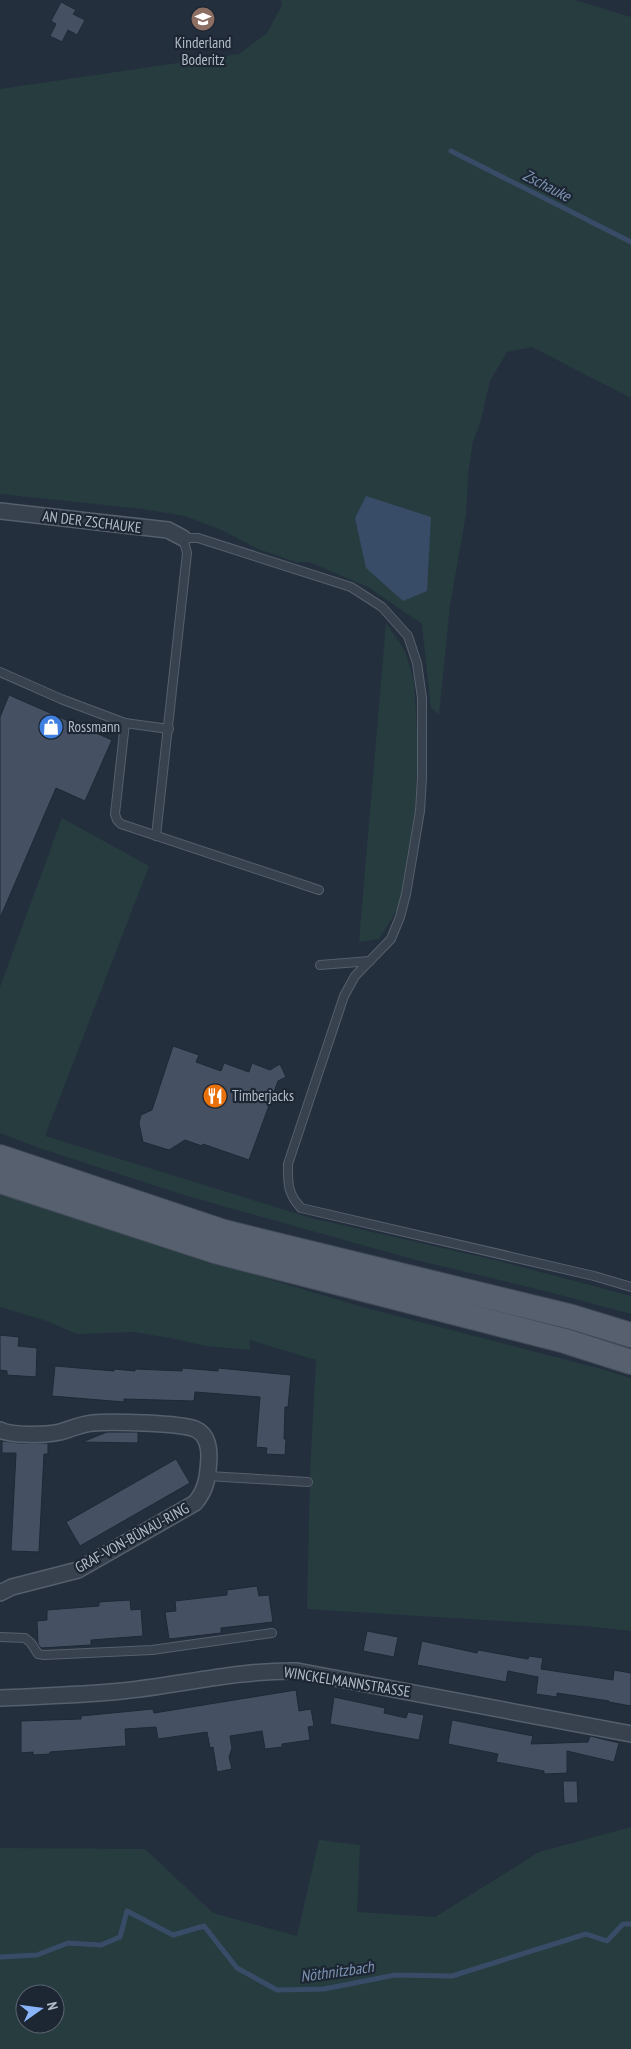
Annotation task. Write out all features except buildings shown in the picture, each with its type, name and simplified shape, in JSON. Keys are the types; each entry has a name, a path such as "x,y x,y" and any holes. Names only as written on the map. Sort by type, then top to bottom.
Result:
{"main road":[{"path":"0,1157 224,1232 572,1317 631,1335"},
{"path":"0,1181 218,1252 565,1341 631,1362"}],"street":[{"name":"AN DER ZSCHAUKE","path":"0,511 168,530 183,538"},
{"name":"GRAF-VON-BÜNAU-RING","path":"0,1430 7,1433 48,1434 96,1422 187,1427 196,1429 204,1435 209,1449 208,1476 203,1494 195,1503 92,1564 64,1575 12,1587 0,1593"},
{"name":"WINCKELMANNSTRASSE","path":"0,1698 122,1691 249,1673 297,1671 631,1734"}],"lane":[{"path":"156,836 187,553 183,538 198,538 351,587 382,608 408,636 417,663 422,698 420,811 406,894 400,917 391,939 355,976 344,996 291,1154 288,1164 288,1183 292,1198 301,1208 631,1286"},
{"path":"0,672 61,699 125,723 169,729"},
{"path":"125,723 115,814 121,824 319,890"},
{"path":"320,966 370,961"},
{"path":"208,1476 308,1482"},
{"path":"0,1637 25,1638 31,1643 38,1654 44,1655 152,1650 272,1633"}],"green space":[{"path":"281,0 575,0 631,17 631,398 532,347 507,352 490,381 480,424 473,441 468,475 466,514 450,606 439,714 431,708 422,624 368,587 309,562 296,562 258,549 224,531 185,516 143,509 0,494 0,89 239,54 267,33 282,5"},
{"path":"386,623 405,651 414,681 418,750 415,812 399,907 379,939 359,942"},
{"path":"62,818 149,866 45,1136 311,1218 499,1261 631,1296 631,1314 416,1260 187,1196 42,1149 0,1133 0,987"},
{"path":"0,1194 224,1266 366,1308 631,1378 631,1631 584,1626 307,1609 310,1474 316,1360 250,1340 250,1350 206,1346 134,1332 77,1334 47,1321 0,1307"},
{"path":"631,1827 631,2049 0,2049 0,1848 145,1849 213,1913 297,1936 319,1840 360,1845 357,1912 435,1917 539,1852"}],"water":[{"path":"366,496 431,517 427,591 403,601 366,568 355,518"}],"waterway":[{"name":"Zschauke","path":"451,151 631,242"},
{"name":"Nöthnitzbach","path":"0,1957 37,1955 68,1943 101,1945 120,1937 127,1911 173,1935 204,1926 237,1968 277,1990 324,1989 395,1975 452,1976 586,1934 607,1941 623,1924 631,1924"}],"place":[{"name":"Kinderland Boderitz","path":"203,19"},
{"name":"Rossmann","path":"51,727"},
{"name":"Timberjacks","path":"215,1096"}]}
